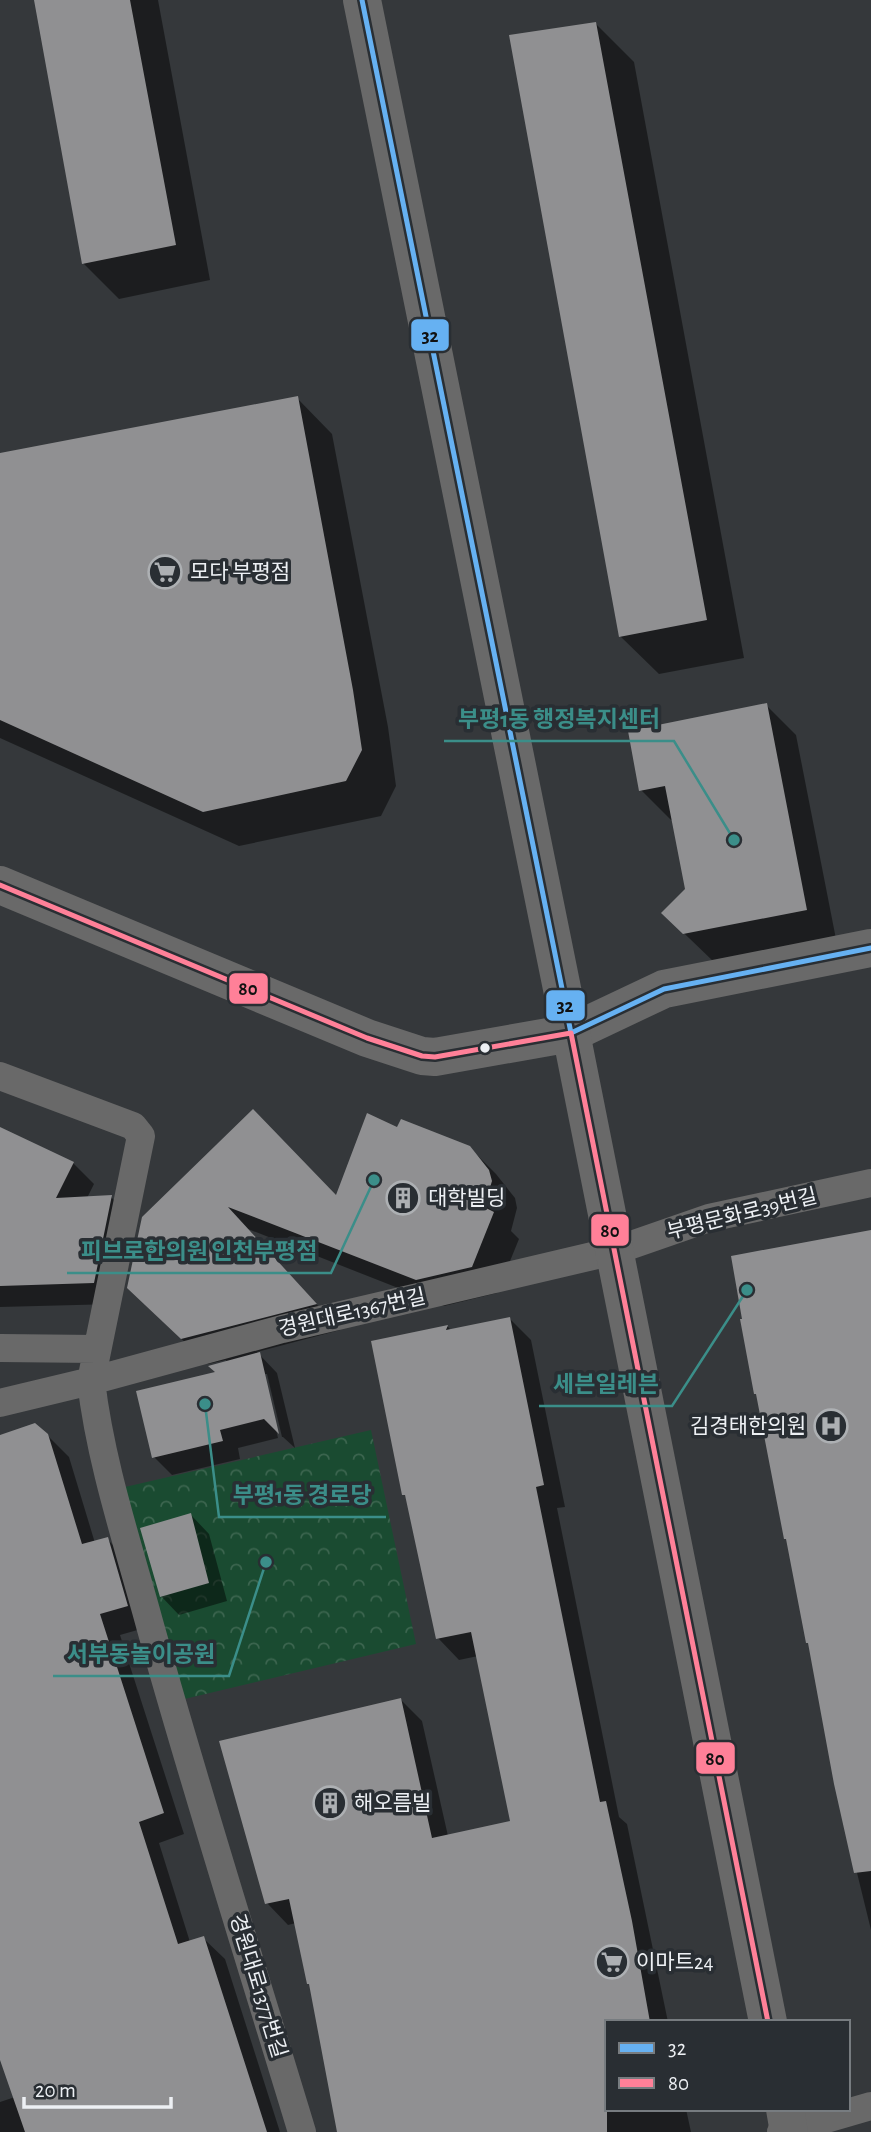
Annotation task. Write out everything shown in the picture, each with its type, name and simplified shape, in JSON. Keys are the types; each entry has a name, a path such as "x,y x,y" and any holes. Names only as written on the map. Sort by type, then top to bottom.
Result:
{"street":[{"path":"362,0 768,2020"},
{"path":"0,885 367,1038 422,1056 453,1054 571,1033 664,989 871,948"}],"lane":[{"path":"0,1076 133,1126 141,1136 91,1381"},
{"name":"부평문화로39번길","path":"614,1251 709,1218 871,1183"},
{"name":"경원대로1367번길","path":"0,1403 282,1329 614,1251"},
{"path":"0,1348 97,1349"},
{"name":"경원대로1377번길","path":"91,1381 95,1414 112,1490 172,1702 302,2132"},
{"path":"850,2111 871,2106"},
{"path":"786,2126 850,2111"}],"green space":[{"path":"371,1430 416,1644 172,1702 112,1490"}],"building":[{"path":"34,0 130,0 176,245 82,264"},
{"path":"596,22 707,620 619,637 509,35"},
{"name":"모다 부평점","path":"298,396 362,750 346,781 203,812 0,720 0,453"},
{"path":"767,703 807,910 683,934 661,913 685,889 665,786 639,791 628,731"},
{"path":"253,1109 336,1195 367,1113 397,1127 401,1119 470,1146 489,1170 492,1181 484,1207 494,1212 472,1267 416,1280 228,1207 317,1304 181,1339 127,1288 142,1217"},
{"path":"0,1127 74,1162 56,1198 112,1195 94,1283 0,1286"},
{"path":"871,1230 871,1871 854,1873 754,1394 731,1256"},
{"path":"510,1317 544,1485 536,1487 600,1802 606,1801 632,1921 650,2020 605,2020 607,2132 337,2132 309,1984 289,1899 265,1904 219,1741 401,1698 432,1838 510,1821 471,1632 436,1639 405,1495 402,1495 371,1341 448,1325 446,1330"},
{"path":"260,1352 279,1434 264,1419 220,1430 223,1441 152,1458 136,1391 215,1372 208,1366"},
{"path":"35,1423 48,1434 82,1544 108,1537 128,1606 100,1614 164,1813 139,1822 178,1944 204,1936 267,2132 25,2132 0,2060 0,1435"},
{"path":"191,1513 209,1583 160,1597 140,1528"}],"transit line":[{"name":"32","path":"362,0 571,1033 664,989 871,948"},
{"name":"80","path":"0,885 367,1038 422,1056 435,1057 571,1033 768,2020"}],"place":[{"name":"모다 부평점","path":"165,572"},
{"name":"부평1동 행정복지센터","path":"734,840"},
{"name":"피브로한의원 인천부평점","path":"374,1180"},
{"name":"대학빌딩","path":"403,1198"},
{"name":"세븐일레븐","path":"747,1290"},
{"name":"부평1동 경로당","path":"205,1404"},
{"name":"김경태한의원","path":"831,1426"},
{"name":"서부동놀이공원","path":"266,1562"},
{"name":"해오름빌","path":"330,1803"},
{"name":"이마트24","path":"612,1962"}]}
